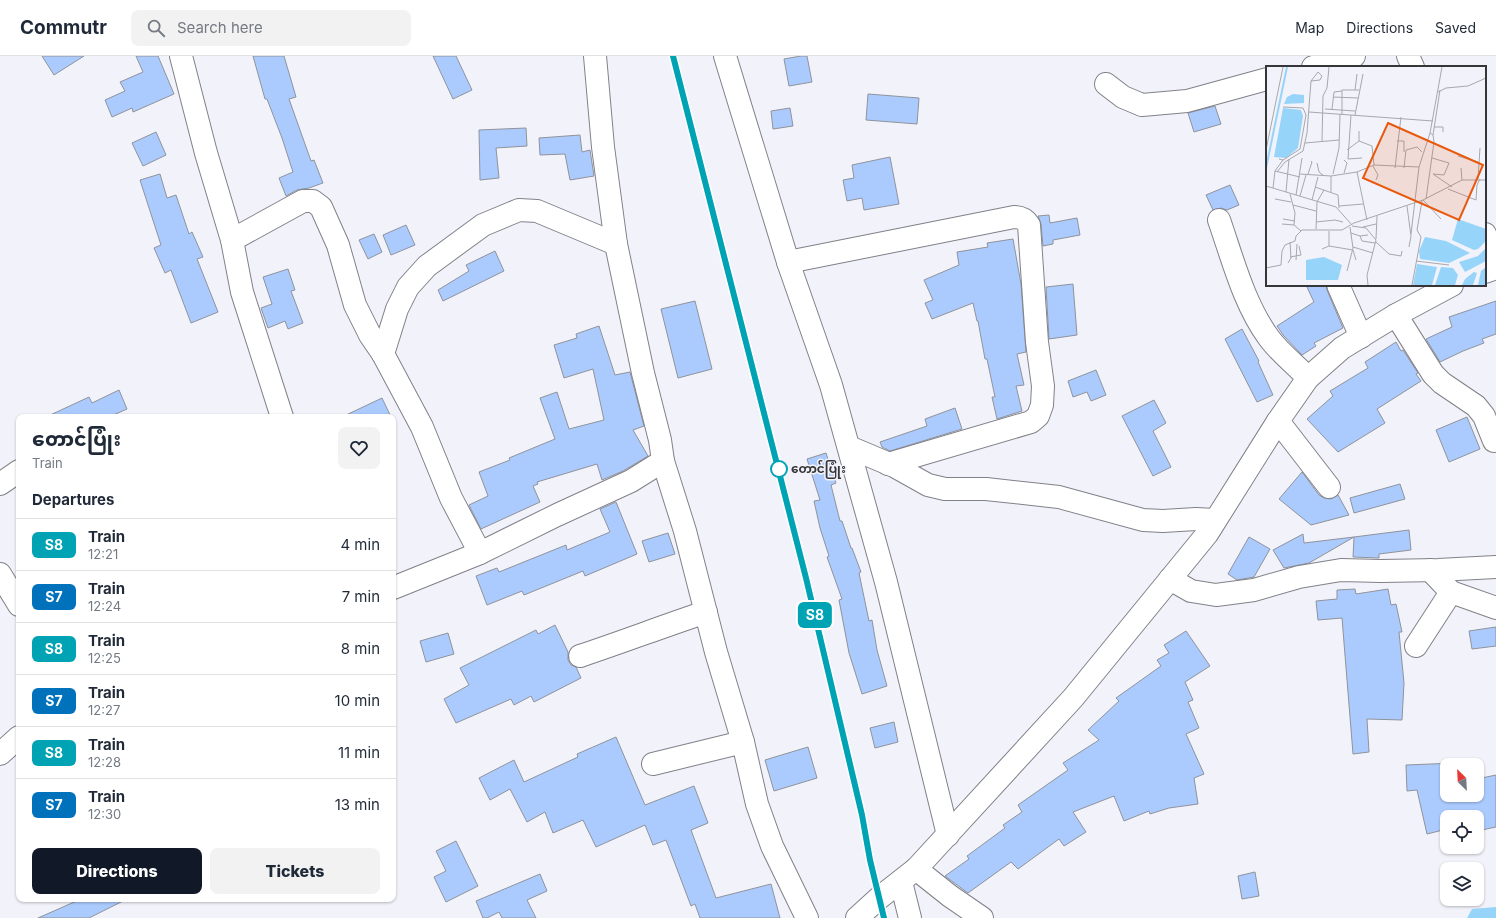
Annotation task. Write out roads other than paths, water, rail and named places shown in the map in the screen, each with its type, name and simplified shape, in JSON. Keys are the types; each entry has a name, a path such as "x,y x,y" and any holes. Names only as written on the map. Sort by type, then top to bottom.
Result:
{"street":[{"path":"181,56 206,153 232,240 242,292 281,414"},
{"path":"595,56 603,147 616,244 660,440 663,461 685,531 706,612 743,742 757,804 772,846 807,918"},
{"path":"725,56 788,262 831,385 849,447 886,582 948,835"},
{"path":"1316,66 1354,56"},
{"path":"1408,56 1413,66"},
{"path":"1106,84 1123,97 1142,105 1186,101 1266,79"},
{"path":"232,240 302,200 312,201 321,207 338,245 355,305 370,335 383,354 422,427 451,498 480,553"},
{"path":"383,354 397,309 408,287 426,266 483,225 519,210 537,210 616,244"},
{"path":"788,262 1014,217 1021,217 1026,220 1029,225 1043,386 1042,405 1038,416 1031,422 888,464"},
{"path":"1219,220 1245,294 1257,320 1270,340 1308,378"},
{"path":"1486,236 1496,256"},
{"path":"1486,272 1496,268"},
{"path":"1338,286 1361,337"},
{"path":"857,918 908,875 948,835 1073,698 1207,534 1278,421 1308,378 1342,348 1396,315 1450,286"},
{"path":"1396,315 1433,374 1442,383 1476,406 1484,416 1494,441"},
{"path":"1278,421 1329,487"},
{"path":"849,447 888,464 928,485 945,489 986,489 1059,497 1143,520 1215,520"},
{"path":"396,587 480,553 631,481 663,461"},
{"path":"0,484 16,473"},
{"path":"1170,579 1191,591 1216,595 1254,590 1299,577 1341,570 1430,570 1496,567"},
{"path":"1430,570 1451,592 1496,608"},
{"path":"0,574 16,600"},
{"path":"1416,646 1451,592"},
{"path":"580,656 664,625 706,612"},
{"path":"0,754 16,740"},
{"path":"652,764 743,742"},
{"path":"908,875 910,918"},
{"path":"908,875 950,896 982,918"}],"water":[{"path":"1496,907 1496,918 1467,918 1472,909"}],"railway":[{"path":"673,56 806,577 884,918"}],"train":[{"name":"S8","path":"673,56 806,578 862,815 870,860 884,918"}],"place":[{"name":"တောင်ပြုံး","path":"779,469"}]}
